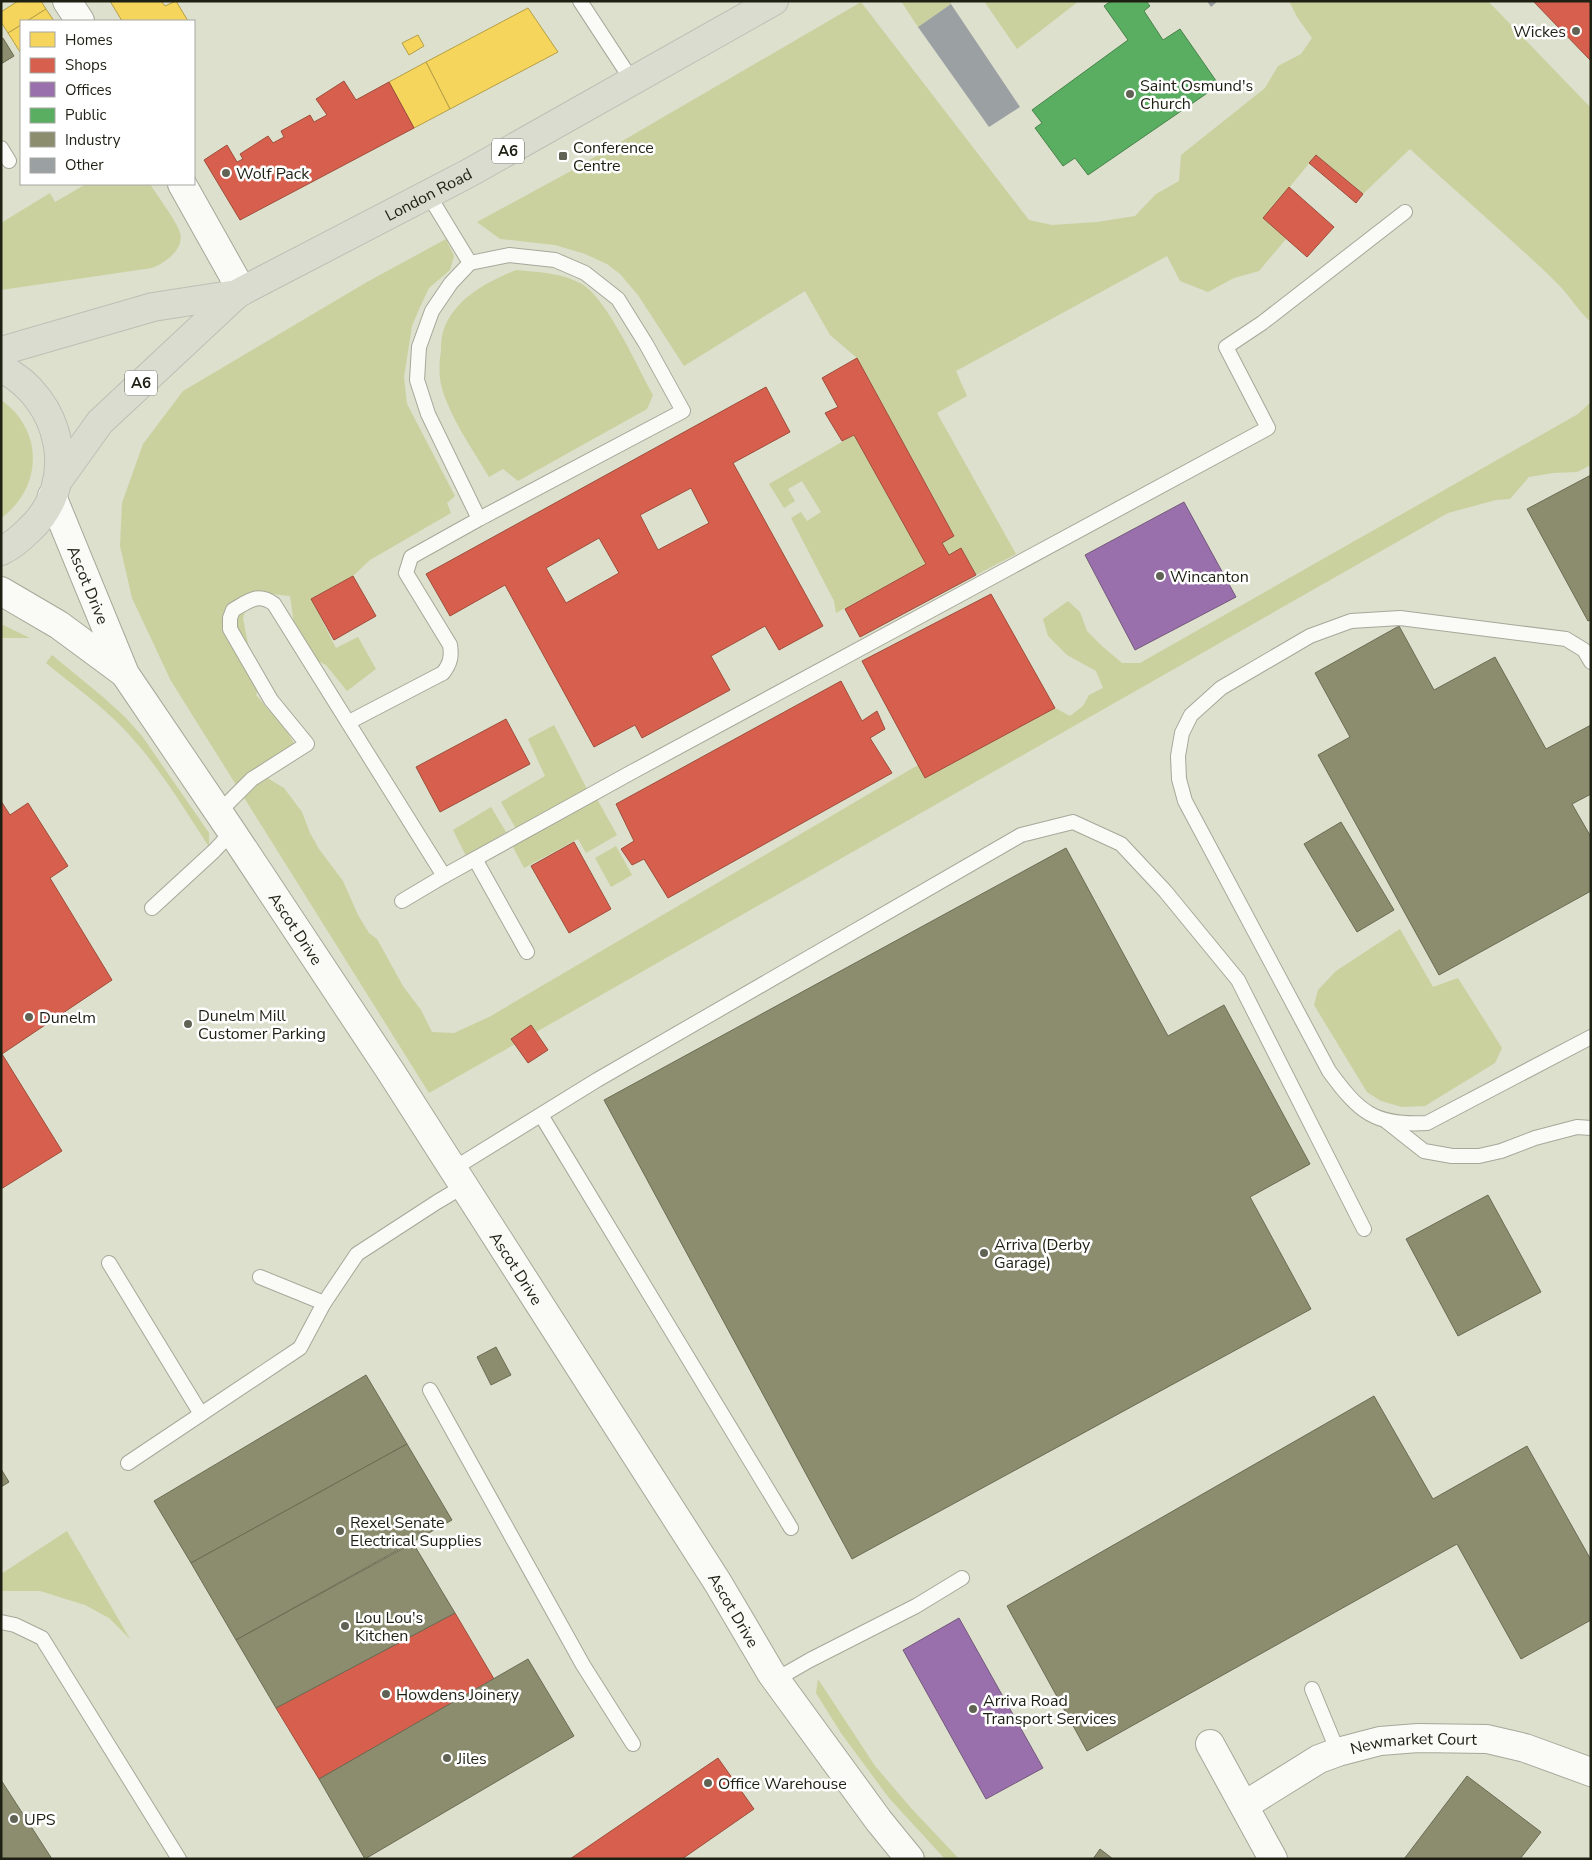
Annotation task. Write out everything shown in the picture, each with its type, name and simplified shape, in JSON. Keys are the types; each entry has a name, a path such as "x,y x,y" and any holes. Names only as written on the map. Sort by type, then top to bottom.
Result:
{"main road":[{"name":"London Road","path":"1,550 21,538 34,526 44,512 54,489 100,422 240,293 428,194 633,82 774,1"},
{"name":"London Road","path":"1,351 152,307 240,293"},
{"path":"1,368 12,373 28,386 52,420 57,440 59,461 54,489"}],"street":[{"path":"67,1 79,20"},
{"path":"183,185 240,293"},
{"name":"Ascot Drive","path":"54,489 125,674 225,822 458,1177 713,1574 775,1680 879,1821 910,1859"},
{"name":"Ascot Drive","path":"1,591 59,625 125,674"},
{"name":"Newmarket Court","path":"1245,1805 1319,1759 1380,1741 1418,1738 1487,1739 1525,1748 1591,1772"},
{"path":"1210,1744 1273,1859"}],"lane":[{"path":"580,1 633,82"},
{"path":"1,148 9,161"},
{"path":"428,194 470,263"},
{"path":"402,901 632,772 1268,428 1226,347 1270,317 1405,212"},
{"path":"349,722 443,673 449,665 452,655 450,645 406,573 411,557 683,411 646,344 618,299 585,273 555,260 509,255 470,263 451,283 432,311 419,347 417,380 428,414 479,519"},
{"path":"152,908 214,851 225,822 252,779 307,744 271,700 230,629 230,618 233,610 257,597 266,598 274,604 444,876"},
{"path":"1591,662 1584,650 1566,639 1400,618 1351,621 1310,636 1222,688 1191,715 1182,733 1178,756 1179,778 1185,801 1329,1071 1348,1097 1366,1112 1386,1121 1424,1151 1452,1156 1479,1156 1501,1152 1535,1138 1577,1127 1591,1128"},
{"path":"128,1463 300,1348 324,1303 357,1254 437,1202 458,1177 540,1115 597,1080 1021,835 1073,822 1121,844 1166,891 1238,980 1364,1229"},
{"path":"475,859 527,952"},
{"path":"1386,1121 1407,1124 1426,1123 1591,1036"},
{"path":"540,1115 791,1528"},
{"path":"109,1263 201,1414"},
{"path":"260,1277 324,1303"},
{"path":"430,1390 583,1665 633,1744"},
{"path":"775,1680 916,1606 962,1578"},
{"path":"1,1622 15,1625 42,1638 178,1859"},
{"path":"1312,1688 1338,1752"}],"green space":[{"path":"901,1 951,1 951,4 918,27"},
{"path":"984,1 1079,1 1017,49"},
{"path":"1289,1 1488,1 1591,108 1591,322 1540,267 1410,149 1363,194 1316,155 1264,218 1286,239 1259,271 1234,278 1208,292 1180,281 1167,256 956,371 967,396 937,413 1016,554 976,575 961,548 949,555 942,543 954,535 857,358 830,335 805,291 684,366 638,295 620,274 607,264 585,254 555,245 500,239 477,222 569,172 861,2 1029,220 1052,225 1097,222 1135,216 1156,194 1179,181 1181,155 1265,88 1278,66 1301,54 1312,38 1297,17"},
{"path":"84,185 151,185 179,230 180,243 168,259 152,268 1,290 1,223 50,193 55,202"},
{"path":"446,239 454,256 450,270 429,288 420,307 412,326 404,377 407,404 455,496 447,503 451,513 370,560 353,576 311,599 336,648 358,637 376,669 347,691 326,665 306,655 296,637 290,596 251,592 243,618 252,664 260,687 256,695 286,730 295,745 260,765 269,779 284,788 302,812 319,849 343,881 358,915 369,933 377,939 403,986 421,1010 432,1032 454,1033 489,1017 918,765 925,778 1055,708 1070,716 1083,706 1089,695 1103,688 1096,671 1067,655 1048,636 1043,619 1068,601 1080,612 1087,631 1102,646 1122,663 1140,663 1578,414 1591,402 1591,465 1577,472 1529,477 1510,499 1496,500 1448,513 429,1093 171,681 132,598 120,546 122,503 143,444 183,391 367,282"},
{"path":"516,270 565,277 580,283 590,290 611,317 653,395 647,409 518,481 503,469 489,477 450,409 440,377 442,334 455,310 472,293"},
{"path":"1,400 15,412 25,427 31,443 33,459 31,475 25,491 15,506 1,518"},
{"path":"854,435 926,564 836,613 834,601 791,518 801,512 807,521 821,512 802,481 788,489 795,501 784,508 769,484"},
{"path":"1,624 30,638 1,638"},
{"path":"52,655 103,697 142,736 209,833 209,847 144,752 111,716 46,663"},
{"path":"554,725 587,789 516,829 501,802 545,776 528,739"},
{"path":"597,799 617,835 586,853 578,839 524,868 512,845"},
{"path":"491,807 506,832 466,856 453,830"},
{"path":"616,846 632,875 611,887 595,858"},
{"path":"1400,929 1433,987 1458,978 1502,1048 1495,1063 1425,1106 1402,1107 1381,1101 1367,1092 1314,1005 1318,990 1336,971"},
{"path":"67,1531 130,1639 109,1618 85,1605 40,1591 1,1591 1,1574"},
{"path":"818,1679 875,1766 959,1859 945,1859 889,1798 841,1733 816,1693"}],"building: Homes":[{"path":"18,1 41,1 46,9 29,20 20,20 20,26 8,33 1,22 1,12"},
{"path":"110,1 161,1 165,6 176,1 187,20 121,20"},
{"path":"528,8 558,52 450,109 426,62"},
{"path":"46,9 53,20 29,20"},
{"path":"20,26 20,52 8,33"},
{"path":"418,35 424,46 409,55 402,43"},
{"path":"426,62 450,109 414,128 389,82"}],"building: Shops":[{"name":"Wickes","path":"1533,1 1591,1 1591,61"},
{"path":"344,81 356,100 389,82 414,128 240,220 204,160 227,145 237,162 243,159 240,154 268,136 273,143 284,137 281,131 310,115 314,122 327,115 316,99"},
{"path":"1316,155 1363,194 1356,203 1309,163"},
{"path":"1289,187 1334,227 1307,257 1263,218"},
{"path":"857,358 954,536 942,543 949,555 961,548 976,575 860,637 845,609 926,564 854,435 842,441 825,413 838,407 822,378"},
{"path":"766,387 790,432 733,463 823,626 779,650 765,626 711,656 730,690 642,738 635,725 594,747 505,585 450,616 426,574","holes":["691,488 709,523 658,550 640,515","599,538 619,573 566,603 546,568"]},
{"path":"353,576 376,616 334,640 311,599"},
{"path":"991,594 1055,708 925,778 862,661"},
{"path":"841,681 862,721 877,711 885,729 870,738 892,773 668,898 644,859 632,865 621,849 634,841 616,804"},
{"path":"506,719 530,764 440,812 416,767"},
{"name":"Dunelm","path":"1,801 10,815 28,803 68,866 50,878 112,980 2,1054 62,1151 1,1189"},
{"path":"574,842 611,909 569,933 531,866"},
{"path":"531,1025 548,1050 528,1063 511,1039"},
{"name":"Howdens Joinery","path":"455,1613 494,1679 319,1779 276,1708"},
{"name":"Office Warehouse","path":"718,1758 754,1809 682,1859 570,1859"}],"building: Offices":[{"name":"Wincanton","path":"1184,502 1236,597 1135,650 1085,555"},
{"name":"Arriva Road Transport Services","path":"959,1618 1043,1768 986,1799 903,1650"}],"building: Public":[{"name":"Saint Osmund's Church","path":"1111,1 1146,1 1150,6 1144,11 1163,40 1180,29 1219,85 1088,175 1075,158 1063,166 1035,128 1042,123 1032,110 1128,40 1104,6"}],"building: Industry":[{"path":"3,38 14,56 1,64 1,39"},
{"path":"1591,475 1591,620 1588,621 1527,509"},
{"path":"1399,626 1434,690 1495,657 1546,749 1591,725 1591,794 1572,804 1591,837 1591,891 1439,975 1318,755 1350,737 1315,673"},
{"path":"1341,822 1394,910 1357,932 1304,844"},
{"name":"Arriva (Derby Garage)","path":"1066,848 1168,1036 1224,1005 1310,1164 1250,1197 1311,1309 852,1559 604,1100"},
{"path":"1488,1195 1541,1292 1458,1336 1406,1239"},
{"path":"496,1347 511,1375 491,1385 477,1357"},
{"path":"366,1375 407,1444 191,1563 154,1501"},
{"path":"1374,1396 1433,1499 1527,1446 1591,1560 1591,1620 1521,1659 1457,1544 1087,1751 1007,1606"},
{"name":"Rexel Senate Electrical Supplies","path":"407,1444 452,1520 236,1640 191,1563"},
{"path":"1,1469 9,1482 1,1487"},
{"name":"Lou Lou's Kitchen","path":"413,1543 455,1613 276,1708 236,1640"},
{"name":"Jiles","path":"528,1659 574,1736 365,1859 319,1779"},
{"path":"1467,1776 1541,1832 1520,1859 1404,1859"},
{"name":"UPS","path":"1,1780 52,1859 1,1859"},
{"path":"1100,1849 1113,1859 1093,1859"}],"building: Other":[{"path":"1207,1 1218,1 1211,7"},
{"path":"951,4 1020,107 989,127 918,27"}],"place":[{"name":"Wickes","path":"1576,31"},
{"name":"Saint Osmund's Church","path":"1130,94"},
{"name":"Conference Centre","path":"563,156"},
{"name":"Wolf Pack","path":"226,173"},
{"name":"Wincanton","path":"1160,576"},
{"name":"Dunelm","path":"29,1017"},
{"name":"Dunelm Mill Customer Parking","path":"188,1024"},
{"name":"Arriva (Derby Garage)","path":"984,1253"},
{"name":"Rexel Senate Electrical Supplies","path":"340,1531"},
{"name":"Lou Lou's Kitchen","path":"345,1626"},
{"name":"Howdens Joinery","path":"386,1694"},
{"name":"Arriva Road Transport Services","path":"973,1709"},
{"name":"Jiles","path":"447,1758"},
{"name":"Office Warehouse","path":"708,1783"},
{"name":"UPS","path":"14,1819"}]}
